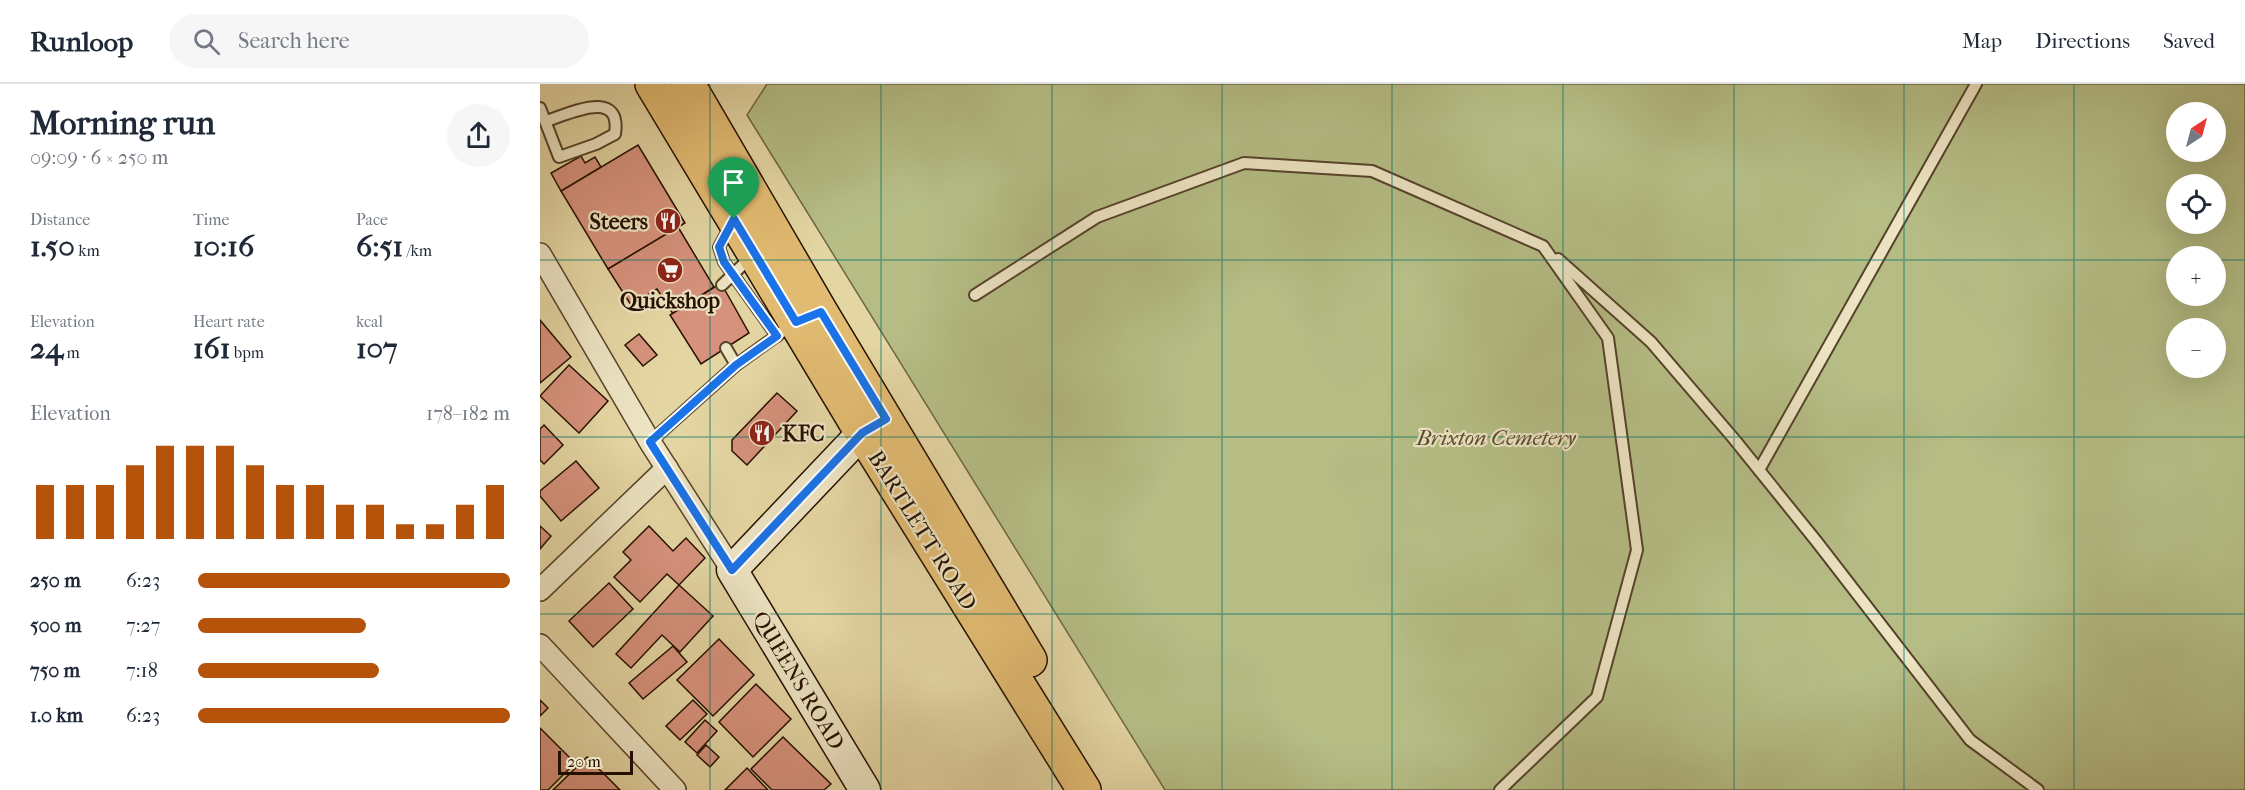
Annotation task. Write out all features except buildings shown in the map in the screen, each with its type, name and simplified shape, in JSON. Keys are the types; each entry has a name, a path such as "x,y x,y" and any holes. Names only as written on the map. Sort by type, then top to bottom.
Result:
{"main road":[{"name":"BARTLETT ROAD","path":"652,84 734,219 744,263 802,321"},
{"name":"BARTLETT ROAD","path":"688,84 802,321 874,426 1107,790"},
{"name":"BARTLETT ROAD","path":"874,426 1084,790"},
{"path":"732,570 874,426"},
{"name":"QUEENS ROAD","path":"732,570 865,790"}],"street":[{"name":"QUEENS ROAD","path":"540,254 650,442 732,570"},
{"path":"540,590 667,468"},
{"path":"540,645 675,790"}],"lane":[{"path":"1759,470 1976,84"},
{"path":"540,108 559,157 596,144 615,134 617,122 612,112 604,106 595,106 546,121"},
{"path":"975,295 1097,217 1244,163 1372,171 1543,246 1651,342 1759,470 1970,740 2036,790"},
{"path":"1500,790 1597,697 1637,550 1608,338 1543,246"},
{"path":"722,285 744,263"},
{"path":"650,442 736,365 802,321"},
{"path":"726,348 736,365"}],"green space":[{"name":"Brixton Cemetery","path":"767,84 2245,84 2245,790 1165,790 747,115"}],"place":[{"name":"Steers","path":"668,221"},
{"name":"Quickshop","path":"670,270"},
{"name":"KFC","path":"762,433"}],"route":[{"path":"734,219 796,322 821,312 886,419 862,433 732,570 650,442 736,365 777,336 724,262 719,247 734,219"}]}
